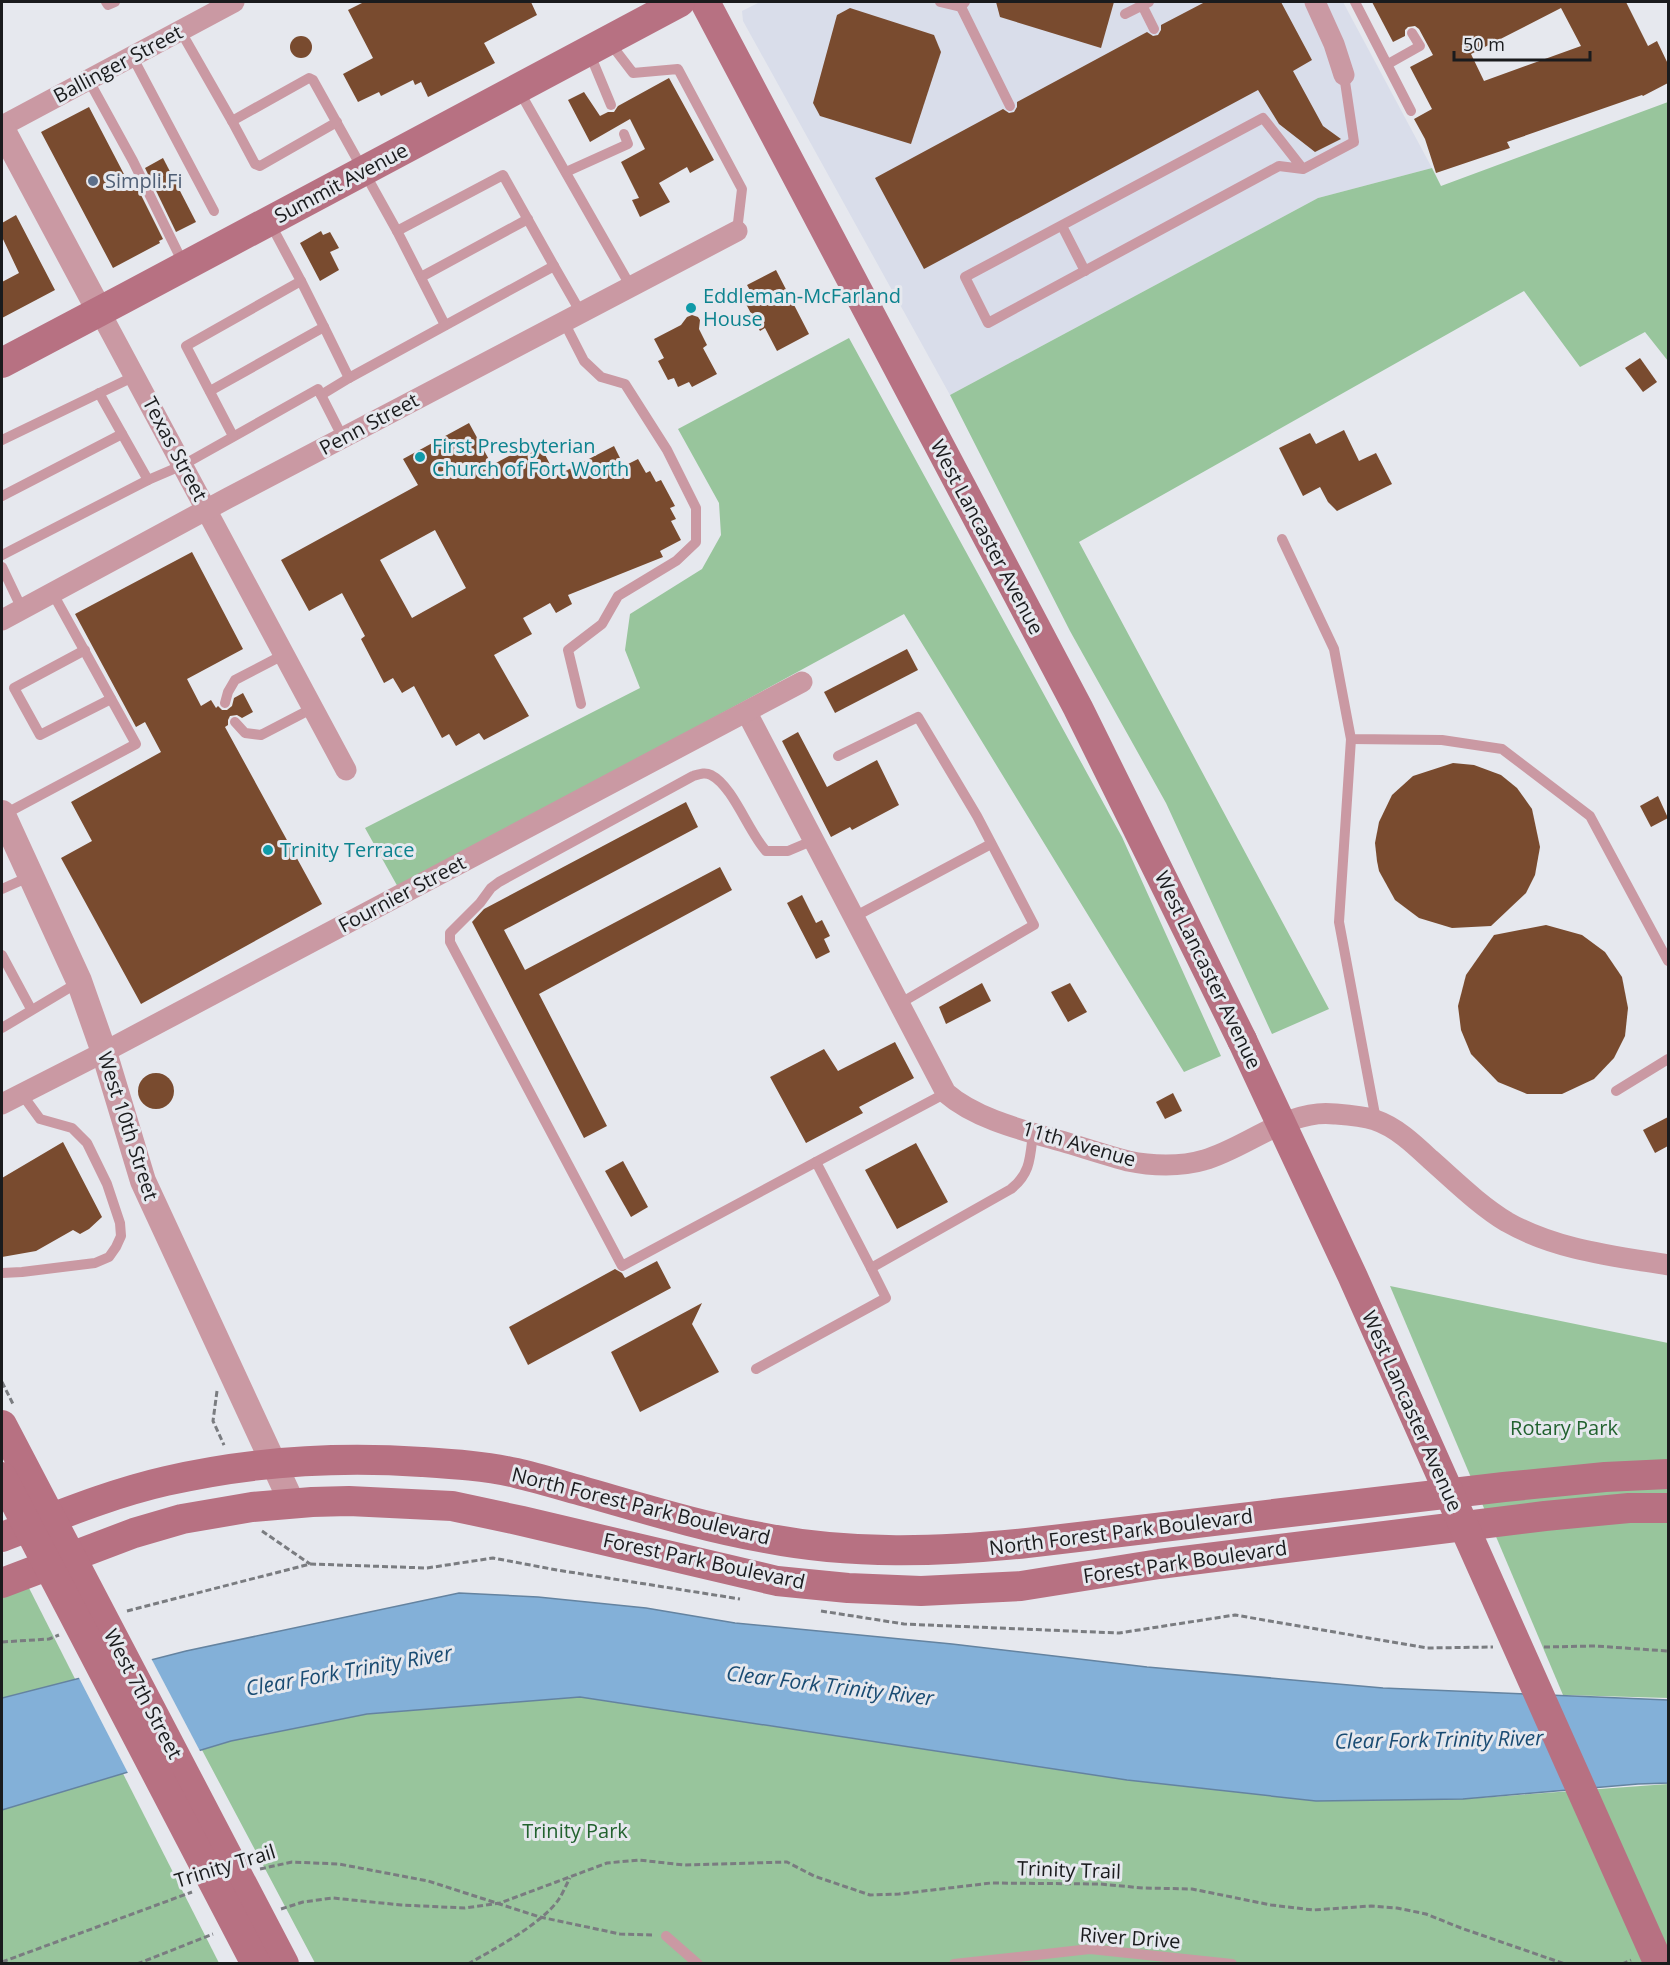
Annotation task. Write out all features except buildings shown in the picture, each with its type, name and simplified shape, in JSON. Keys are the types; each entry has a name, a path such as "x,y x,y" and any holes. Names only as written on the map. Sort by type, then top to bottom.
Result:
{"main road":[{"name":"Summit Avenue","path":"2,363 680,2"},
{"name":"West Lancaster Avenue","path":"705,2 1078,708 1242,1040 1352,1275 1659,1964"},
{"name":"West 7th Street","path":"2,1425 284,1964"},
{"name":"North Forest Park Boulevard","path":"2,1538 98,1502 165,1481 235,1468 322,1460 388,1460 516,1473 664,1515 765,1538 827,1546 909,1551 1018,1544 1504,1487 1605,1477 1668,1474"},
{"name":"West 7th Street","path":"2,1477 256,1964"},
{"name":"Forest Park Boulevard","path":"2,1583 153,1527 219,1512 292,1503 349,1501 452,1506 777,1581 848,1588 921,1591 1021,1586 1159,1564 1545,1516 1629,1508 1668,1508"}],"street":[{"name":"Ballinger Street","path":"2,128 88,79 234,2"},
{"path":"1315,2 1334,44 1344,75"},
{"name":"Texas Street","path":"2,128 346,770"},
{"name":"Penn Street","path":"2,620 207,509 737,231"},
{"name":"Fournier Street","path":"2,1104 802,682"},
{"name":"11th Avenue","path":"747,713 946,1093 959,1104 977,1113 1033,1133 1128,1161 1156,1164 1183,1164 1221,1155 1297,1118 1313,1113 1331,1113 1376,1120 1410,1141 1473,1196 1508,1222 1564,1245 1603,1255 1668,1265"},
{"name":"West 10th Street","path":"2,814 79,981 104,1052 143,1181 292,1503"}],"lane":[{"path":"106,2 108,5 115,2"},
{"path":"940,2 963,4 1010,106"},
{"path":"1355,2 1411,111"},
{"path":"1125,14 1146,3 1154,29"},
{"path":"180,30 255,164 260,166 337,122"},
{"path":"1388,64 1420,46 1412,33"},
{"path":"598,45 611,105"},
{"path":"598,45 633,74 678,69 741,189 737,231"},
{"path":"132,56 214,211"},
{"path":"1304,169 1263,118 965,277 988,323 1279,166 1304,169 1354,142 1344,75"},
{"path":"232,121 309,78 313,80 397,231 445,325"},
{"path":"88,79 133,161 185,266"},
{"path":"518,88 631,287"},
{"path":"566,172 628,144 624,134"},
{"path":"397,231 504,175 554,266 584,361 601,378 625,384 667,450 696,508 696,542 676,561 618,596 603,624 568,650 581,704"},
{"path":"421,277 528,219"},
{"path":"269,221 349,378"},
{"path":"1062,226 1086,271"},
{"path":"321,395 554,266"},
{"path":"233,436 186,346 301,281"},
{"path":"210,391 324,327"},
{"path":"2,441 135,376"},
{"path":"2,555 148,480 183,465 318,388 343,438"},
{"path":"99,393 148,480"},
{"path":"2,496 122,434"},
{"path":"1282,539 1334,650 1352,739 1339,922 1376,1120"},
{"path":"2,567 22,609"},
{"path":"2,814 136,744 52,592"},
{"path":"84,650 14,688 40,735 111,699"},
{"path":"225,703 228,692 236,681 285,654"},
{"path":"234,722 245,733 261,735 314,708"},
{"path":"838,756 918,717 991,844 1034,925 899,1004"},
{"path":"1352,739 1442,740 1502,749 1590,816 1668,962"},
{"path":"814,840 789,851 766,851 759,844 726,790 713,776 704,773 693,776 490,888 480,903 450,933 450,942 622,1266 946,1093"},
{"path":"854,917 991,844"},
{"path":"2,889 31,876"},
{"path":"2,955 32,1010"},
{"path":"2,1028 79,981"},
{"path":"1616,1091 1668,1059"},
{"path":"2,1273 95,1263 109,1257 121,1236 120,1223 107,1184 87,1143 72,1128 40,1119 21,1093"},
{"path":"871,1268 1011,1189 1021,1181 1027,1171 1033,1133"},
{"path":"756,1369 886,1298 816,1162"},
{"path":"666,1936 698,1964"},
{"name":"River Drive","path":"954,1964 1090,1949 1232,1964"}],"path":[{"path":"260,1526 263,1532 310,1563"},
{"name":"Trinity Trail","path":"276,1911 303,1902 333,1898 401,1905 465,1908 500,1903 607,1863 639,1860 684,1865 786,1862 814,1876 870,1895 899,1894 991,1883 1100,1884 1192,1889 1271,1905 1313,1910 1371,1906 1397,1908 1426,1914 1565,1964"},
{"name":"Trinity Trail","path":"253,1872 292,1862 339,1864 428,1881 540,1917 620,1934 666,1936"},
{"path":"468,1964 506,1943 540,1917 559,1898 570,1877"},
{"name":"Trinity Trail","path":"2,1962 197,1891"},
{"path":"137,1964 217,1932"}],"shaded area":[{"path":"760,2 1343,2 1432,168 1318,198 950,395 743,21 742,11"}],"green space":[{"path":"1668,102 1668,361 1645,332 1580,367 1524,291 1079,542 1329,1009 1272,1034 1166,803 1070,631 950,395 1318,198 1432,168 1441,186"},
{"path":"849,338 1122,837 1221,1056 1184,1072 904,614 399,889 365,828 640,688 625,650 630,614 702,569 721,535 719,503 678,429"},
{"name":"Rotary Park","path":"1390,1286 1668,1343 1668,1698 1563,1695"},
{"path":"29,1588 219,1963 2,1963 2,1597"},
{"name":"Trinity Park","path":"580,1697 1127,1780 1316,1801 1463,1799 1668,1784 1668,1963 315,1963 202,1750 231,1741 367,1714"}],"water":[{"name":"Clear Fork Trinity River","path":"459,1593 538,1597 646,1608 735,1623 952,1644 1147,1667 1383,1688 1668,1700 1668,1783 1463,1799 1316,1801 1127,1780 580,1697 367,1714 231,1741 2,1810 2,1698 186,1651"}],"pier":[{"path":"151,1658 201,1753 129,1775 78,1676"}],"place":[{"name":"Simpli.Fi","path":"93,181"},
{"name":"Eddleman-McFarland House","path":"691,308"},
{"name":"First Presbyterian Church of Fort Worth","path":"420,457"},
{"name":"Trinity Terrace","path":"268,850"}]}
